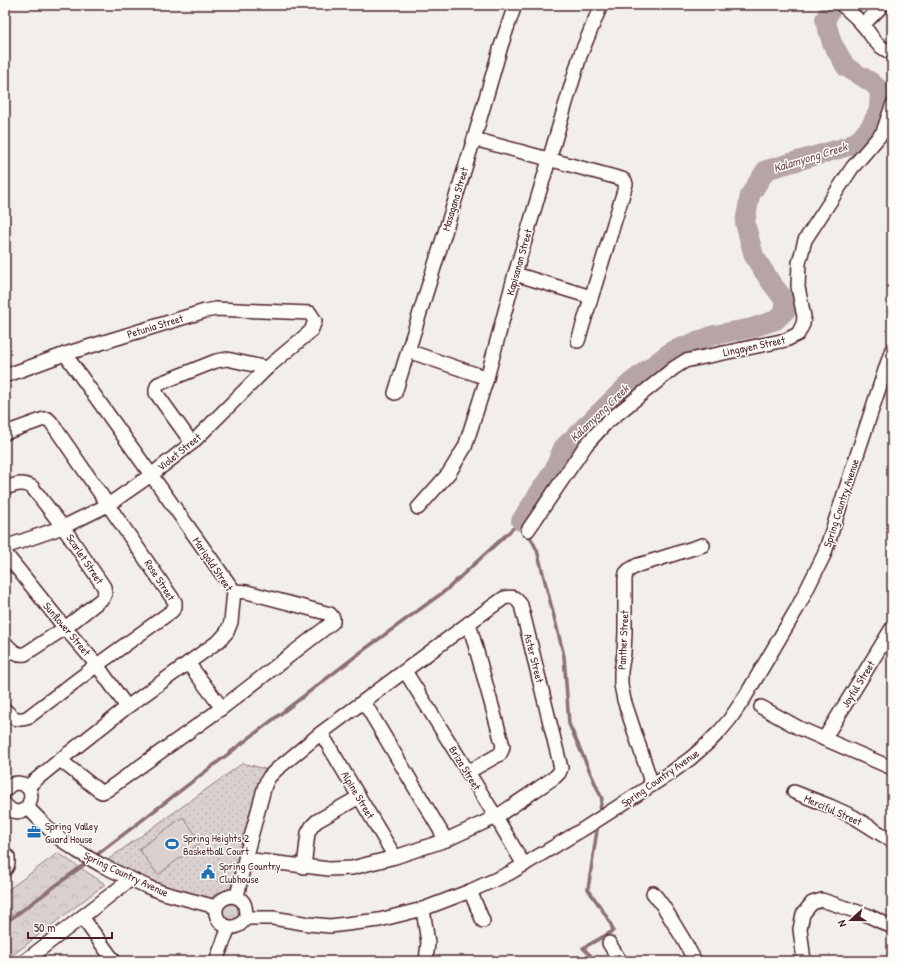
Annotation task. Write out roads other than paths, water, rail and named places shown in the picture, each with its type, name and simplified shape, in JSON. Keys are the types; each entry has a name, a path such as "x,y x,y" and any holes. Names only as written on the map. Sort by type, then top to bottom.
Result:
{"street":[{"name":"Masagana Street","path":"395,392 474,139 501,46 515,5"},
{"name":"Kapisanan Street","path":"418,508 449,473 465,447 487,378 515,274 580,56 600,5"},
{"path":"863,25 883,5"},
{"path":"844,6 863,25 877,45 892,53"},
{"name":"Lingayen Street","path":"528,530 586,445 606,423 674,368 685,361 786,340 798,334 803,324 804,317 798,287 799,263 805,240 852,168 883,132 892,106"},
{"path":"474,139 625,181 626,184 578,341"},
{"path":"515,274 591,297"},
{"name":"Petunia Street","path":"5,376 64,354 205,311 216,309 310,313"},
{"name":"Violet Street","path":"5,547 63,527 108,505 151,475 192,443 268,368 311,331 316,322 310,313"},
{"name":"Spring Country Avenue","path":"246,918 273,918 330,926 379,920 423,909 510,874 652,785 691,758 725,725 745,697 798,607 826,550 892,349"},
{"path":"408,351 487,378"},
{"name":"Marigold Street","path":"27,787 127,707 220,640 227,632 231,622 234,591 64,354"},
{"path":"192,443 156,393 158,384 216,361 226,359 268,368"},
{"name":"Rose Street","path":"5,433 44,419 48,419 175,602 175,607 172,611 27,718 20,720 13,718 5,710"},
{"name":"Scarlet Street","path":"5,488 20,483 32,487 63,527 104,587 105,593 103,598 65,628 25,654 21,655 16,653 5,643"},
{"name":"Panther Street","path":"652,785 624,700 622,685 621,671 625,632 625,578 629,570 638,565 703,545"},
{"name":"Sunflower Street","path":"5,554 97,665 127,707"},
{"path":"60,760 98,790 102,792 107,790 222,708 332,622 333,618 330,614 247,592 234,591"},
{"name":"Aster Street","path":"237,897 245,859 265,785 269,777 321,733 469,623 504,598 516,598 522,605 561,768 555,777 496,818 446,840 396,857 352,868 329,869 245,859"},
{"path":"468,772 500,754 503,746 469,623"},
{"name":"Joyful Street","path":"824,739 892,628"},
{"path":"188,663 222,708"},
{"name":"Briza Street","path":"405,671 524,865"},
{"path":"364,702 446,840"},
{"path":"761,708 799,728 892,768"},
{"name":"Alpine Street","path":"321,733 396,857"},
{"path":"5,805 13,811 18,812 28,807 31,800 30,791 24,785 16,783 6,787"},
{"name":"Merciful Street","path":"794,792 854,817 892,841"},
{"path":"304,867 308,833 312,826 317,821 359,797"},
{"name":"Spring Country Avenue","path":"28,807 60,839 101,865 164,893 216,907"},
{"path":"25,961 40,956 82,917 132,879"},
{"path":"470,891 483,921"},
{"path":"653,893 658,898 695,961"},
{"path":"231,896 237,897 246,906 246,918 241,924 235,927 223,925 218,920 216,907 224,898 231,896"},
{"path":"804,961 800,929 803,914 812,903 822,900 867,915 892,927"},
{"path":"423,909 428,943 426,961"},
{"path":"82,917 114,961"},
{"path":"216,961 229,927"},
{"path":"609,942 620,961"}],"waterway":[{"name":"Kalamyong Creek","path":"521,521 554,470 563,448 630,383 672,351 714,335 752,328 776,320 786,310 783,298 754,256 745,223 750,195 766,170 849,146 861,138 871,126 879,110 880,90 871,82 846,67 832,43 825,19 834,5"},
{"path":"94,857 365,649 445,591 521,521 525,528"},
{"path":"528,533 537,550 564,656 569,724 602,799 599,814"},
{"path":"591,961 593,958 583,948 613,931 606,916 588,889 598,824"},
{"path":"5,923 89,861"}],"place":[{"name":"Spring Valley Guard House","path":"34,832"},
{"name":"Spring Heights 2 Basketball Court","path":"172,844"},
{"name":"Spring Country Clubhouse","path":"208,872"}]}
